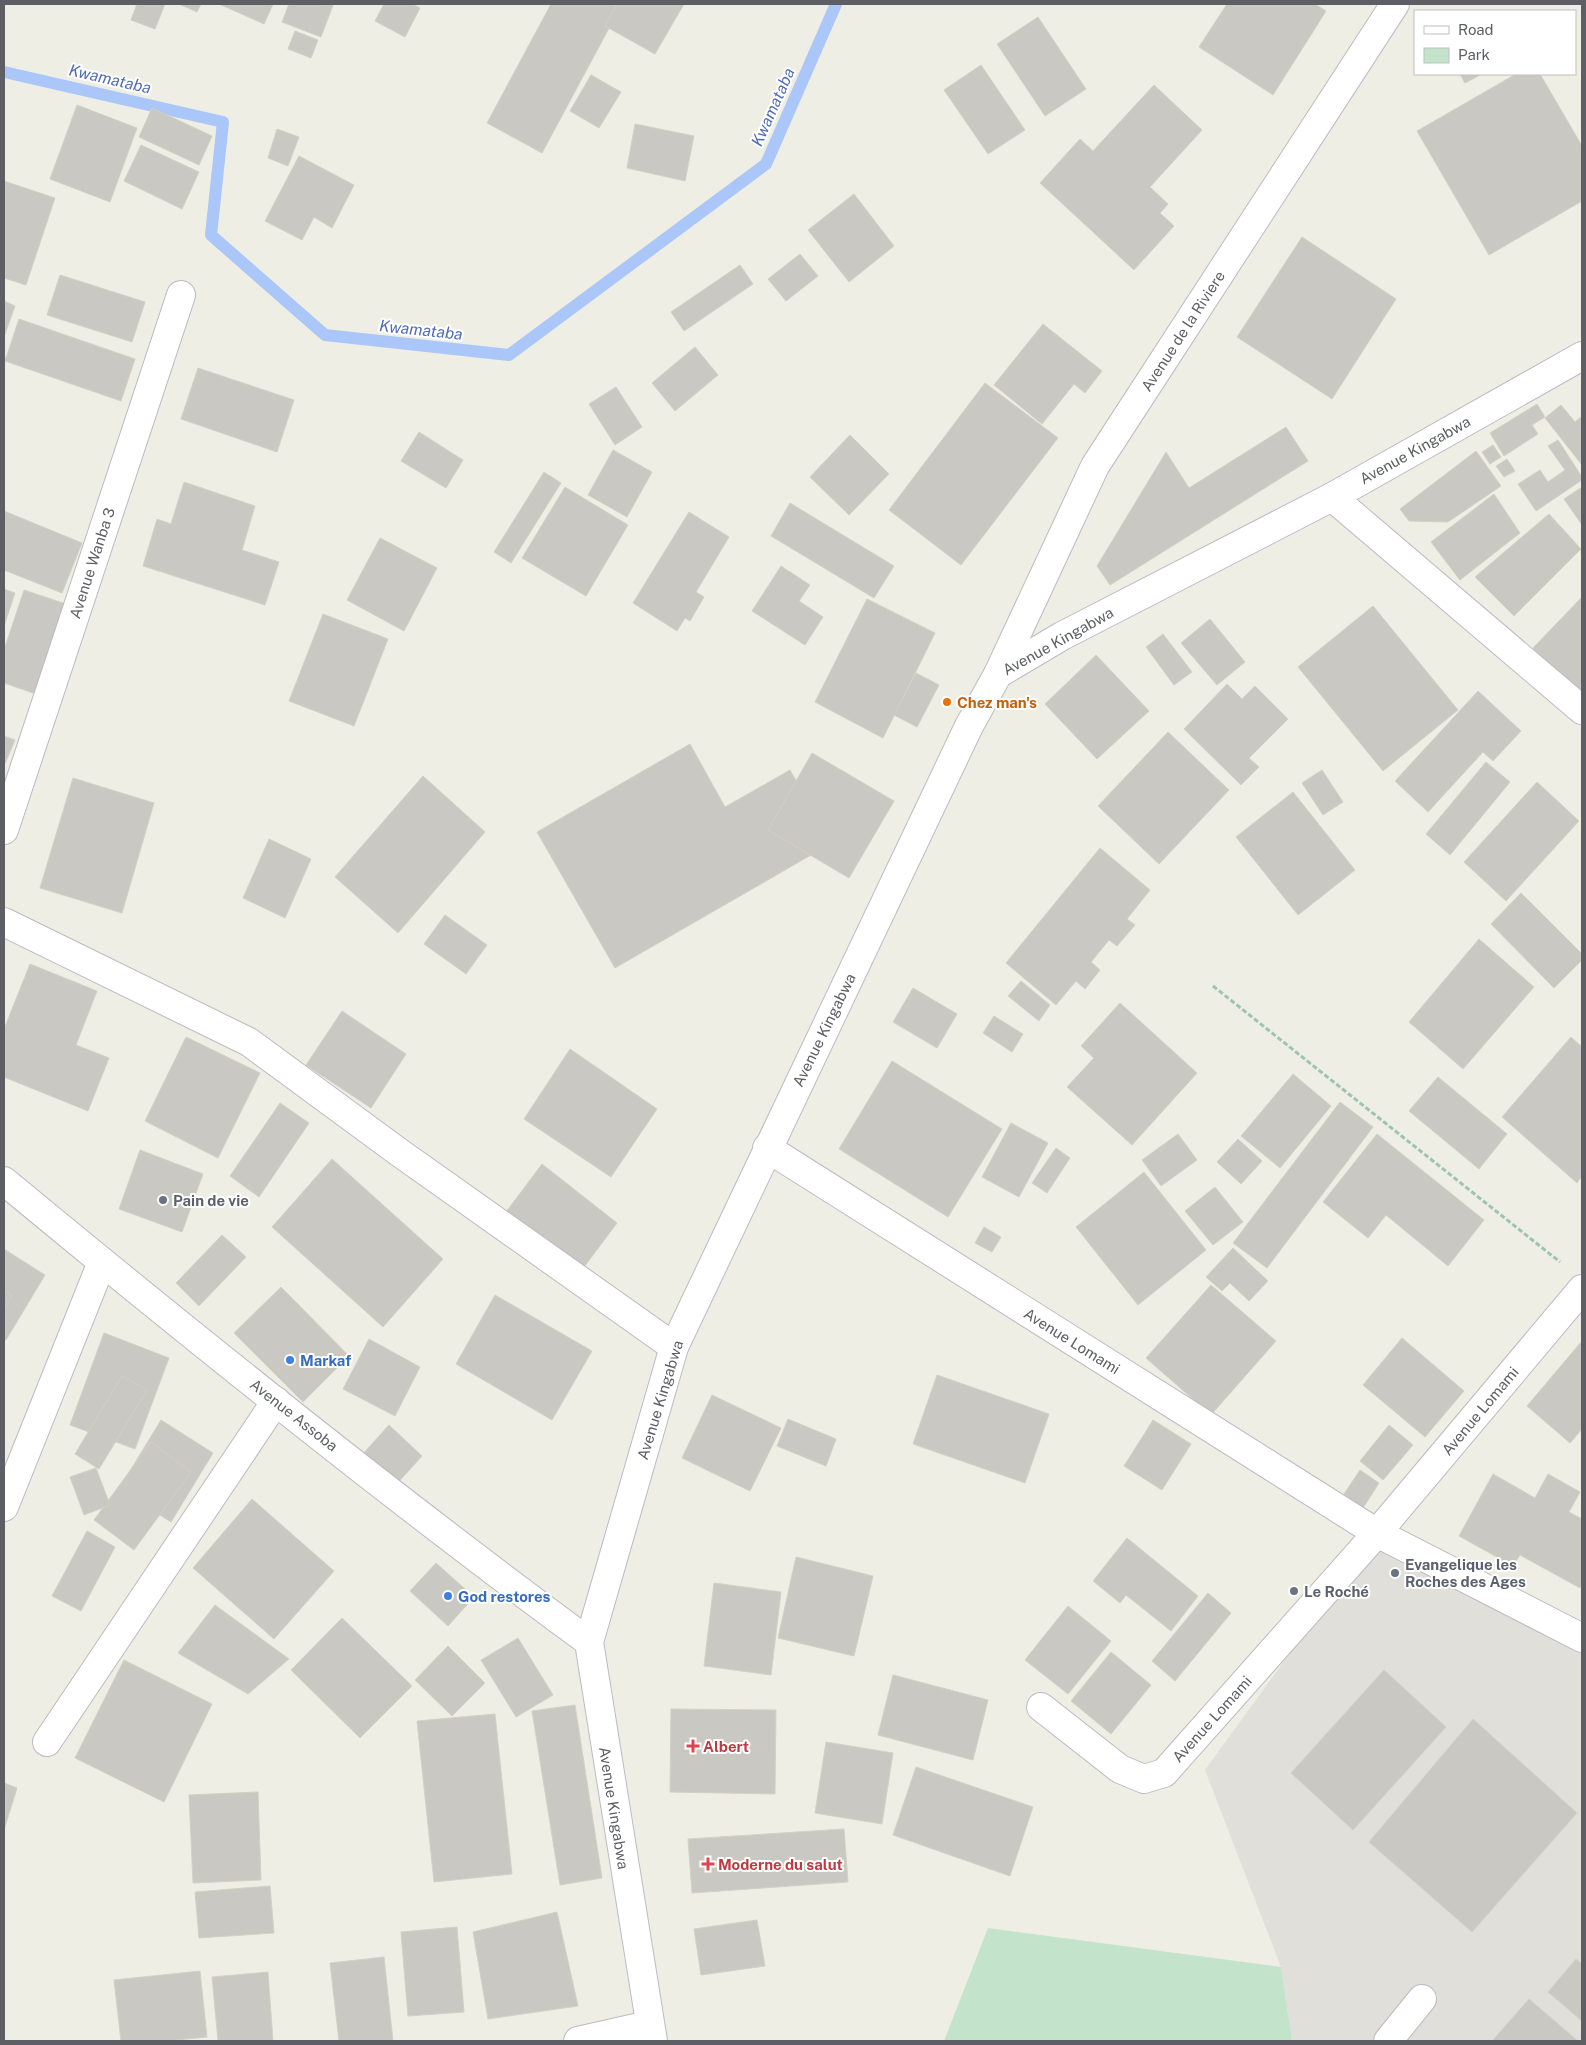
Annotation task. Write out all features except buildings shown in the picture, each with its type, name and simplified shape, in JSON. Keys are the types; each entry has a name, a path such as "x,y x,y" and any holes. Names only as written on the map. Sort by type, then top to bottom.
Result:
{"street":[{"name":"Avenue de la Riviere","path":"998,674 1095,466 1395,4"},
{"name":"Avenue Wanba 3","path":"4,830 181,295"},
{"name":"Avenue Kingabwa","path":"651,2033 589,1642 674,1347 965,735 998,674 1062,636 1332,498 1582,356"},
{"path":"1332,498 1582,710"},
{"path":"4,922 249,1042 400,1154 674,1347"},
{"name":"Avenue Lomami","path":"767,1148 1378,1533 1582,1638"},
{"name":"Avenue Assoba","path":"4,1181 276,1401 499,1576 589,1642"},
{"path":"4,1507 102,1262"},
{"name":"Avenue Lomami","path":"1041,1708 1120,1769 1144,1780 1164,1773 1378,1533 1575,1278"},
{"path":"47,1742 276,1401"},
{"path":"1388,2041 1422,1998"},
{"path":"578,2041 651,2033"}],"path":[{"path":"1213,986 1575,1278"}],"shaded area":[{"path":"1377,1533 1582,1654 1582,2041 1292,2041 1281,1967 1205,1770"}],"green space":[{"path":"988,1928 1281,1967 1292,2041 944,2041"}],"waterway":[{"name":"Kwamataba","path":"4,72 223,122 211,235 325,335 509,355 766,164 836,4"}],"place":[{"name":"Chez man's","path":"947,702"},
{"name":"Pain de vie","path":"163,1200"},
{"name":"Markaf","path":"290,1360"},
{"name":"Evangelique les Roches des Ages","path":"1395,1573"},
{"name":"Le Roché","path":"1294,1591"},
{"name":"God restores","path":"448,1596"},
{"name":"Albert","path":"693,1746"},
{"name":"Moderne du salut","path":"708,1864"}]}
